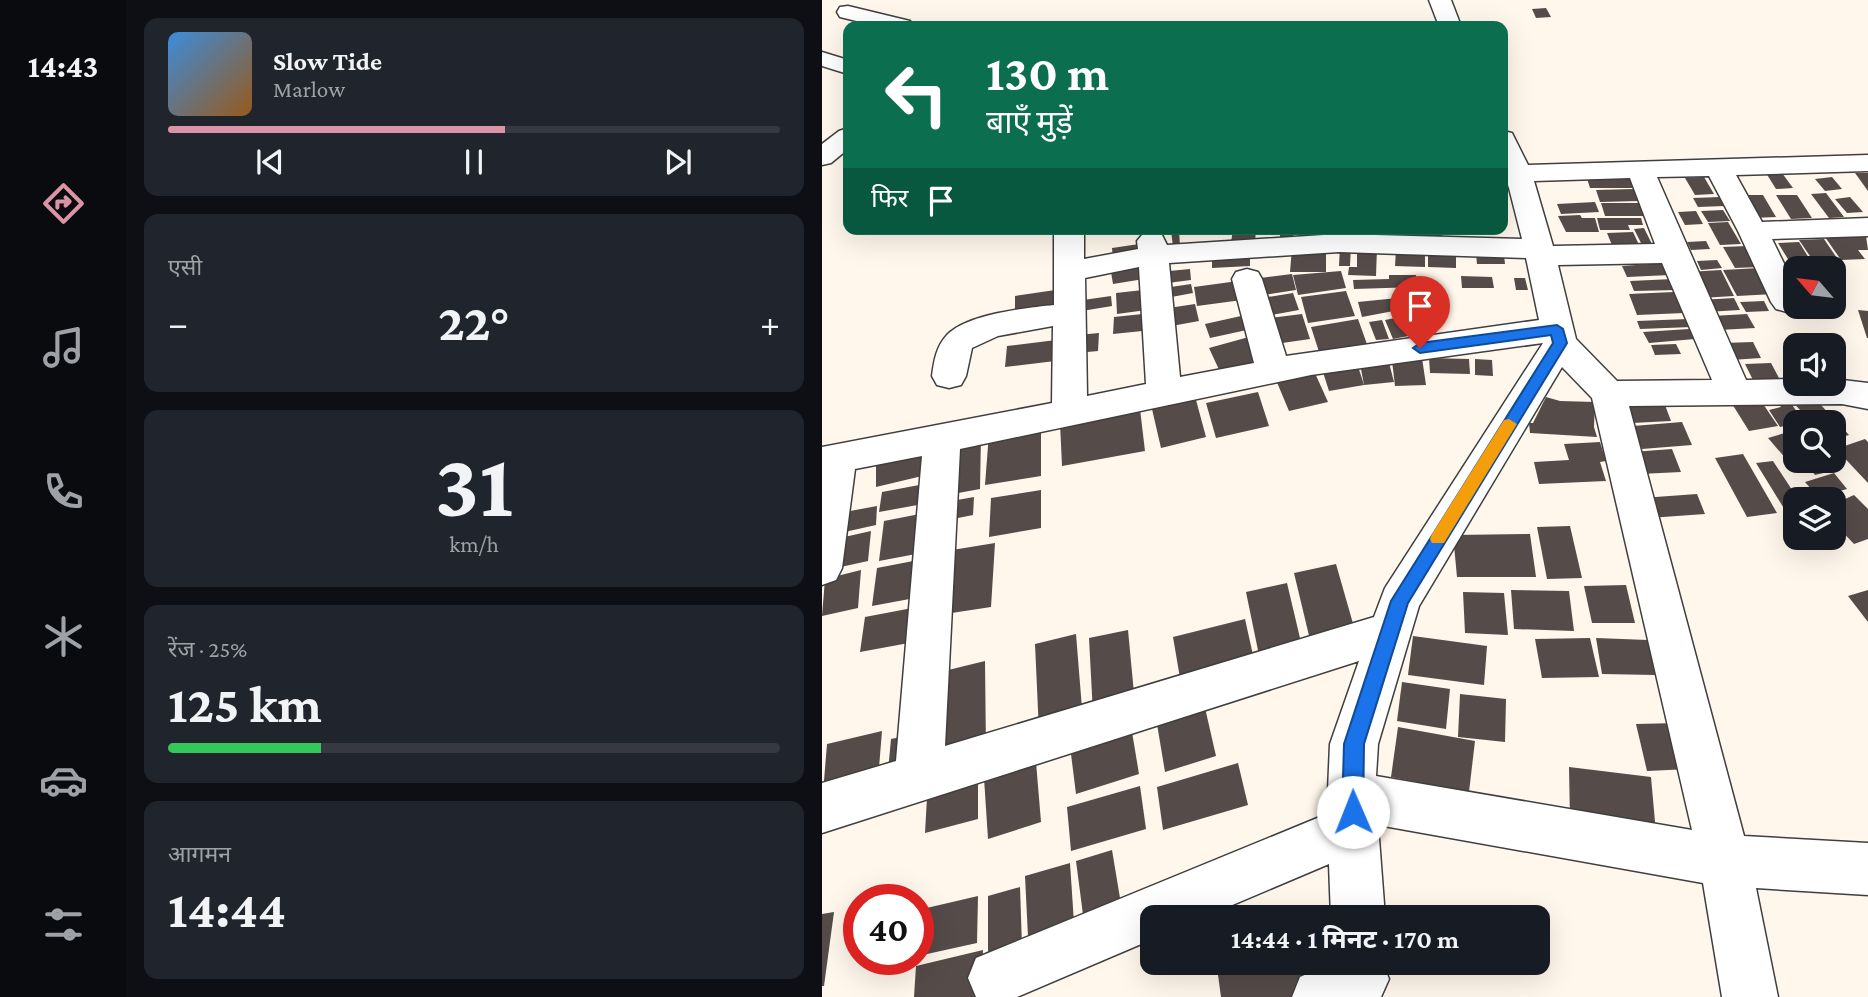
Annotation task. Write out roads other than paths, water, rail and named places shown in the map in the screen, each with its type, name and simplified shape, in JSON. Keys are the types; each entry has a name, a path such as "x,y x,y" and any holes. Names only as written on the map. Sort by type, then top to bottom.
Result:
{"street":[{"path":"1440,0 1448,21"},
{"path":"848,12 883,21"},
{"path":"822,59 843,65"},
{"path":"822,121 843,127"},
{"path":"822,158 843,140"},
{"path":"1750,997 1725,861 1608,394 1558,336 1540,253 1512,180 1640,170 1867,163"},
{"path":"1718,168 1753,231 1783,294"},
{"path":"1640,170 1672,253 1734,392"},
{"path":"1753,231 1867,227"},
{"path":"1069,235 1070,413"},
{"path":"1070,271 1153,248 1339,243 1540,253 1672,253"},
{"path":"1153,248 1164,393"},
{"path":"1247,279 1273,371"},
{"path":"949,376 954,348 966,336 980,330 1070,313"},
{"path":"822,568 830,459 942,439 1311,363 1558,336"},
{"path":"1357,905 1353,812 1354,744 1388,632 1400,601 1558,336"},
{"path":"1608,394 1734,392 1859,402"},
{"path":"919,778 942,439"},
{"path":"822,808 1388,632"},
{"path":"996,978 1353,812 1725,861 1867,869"}]}
